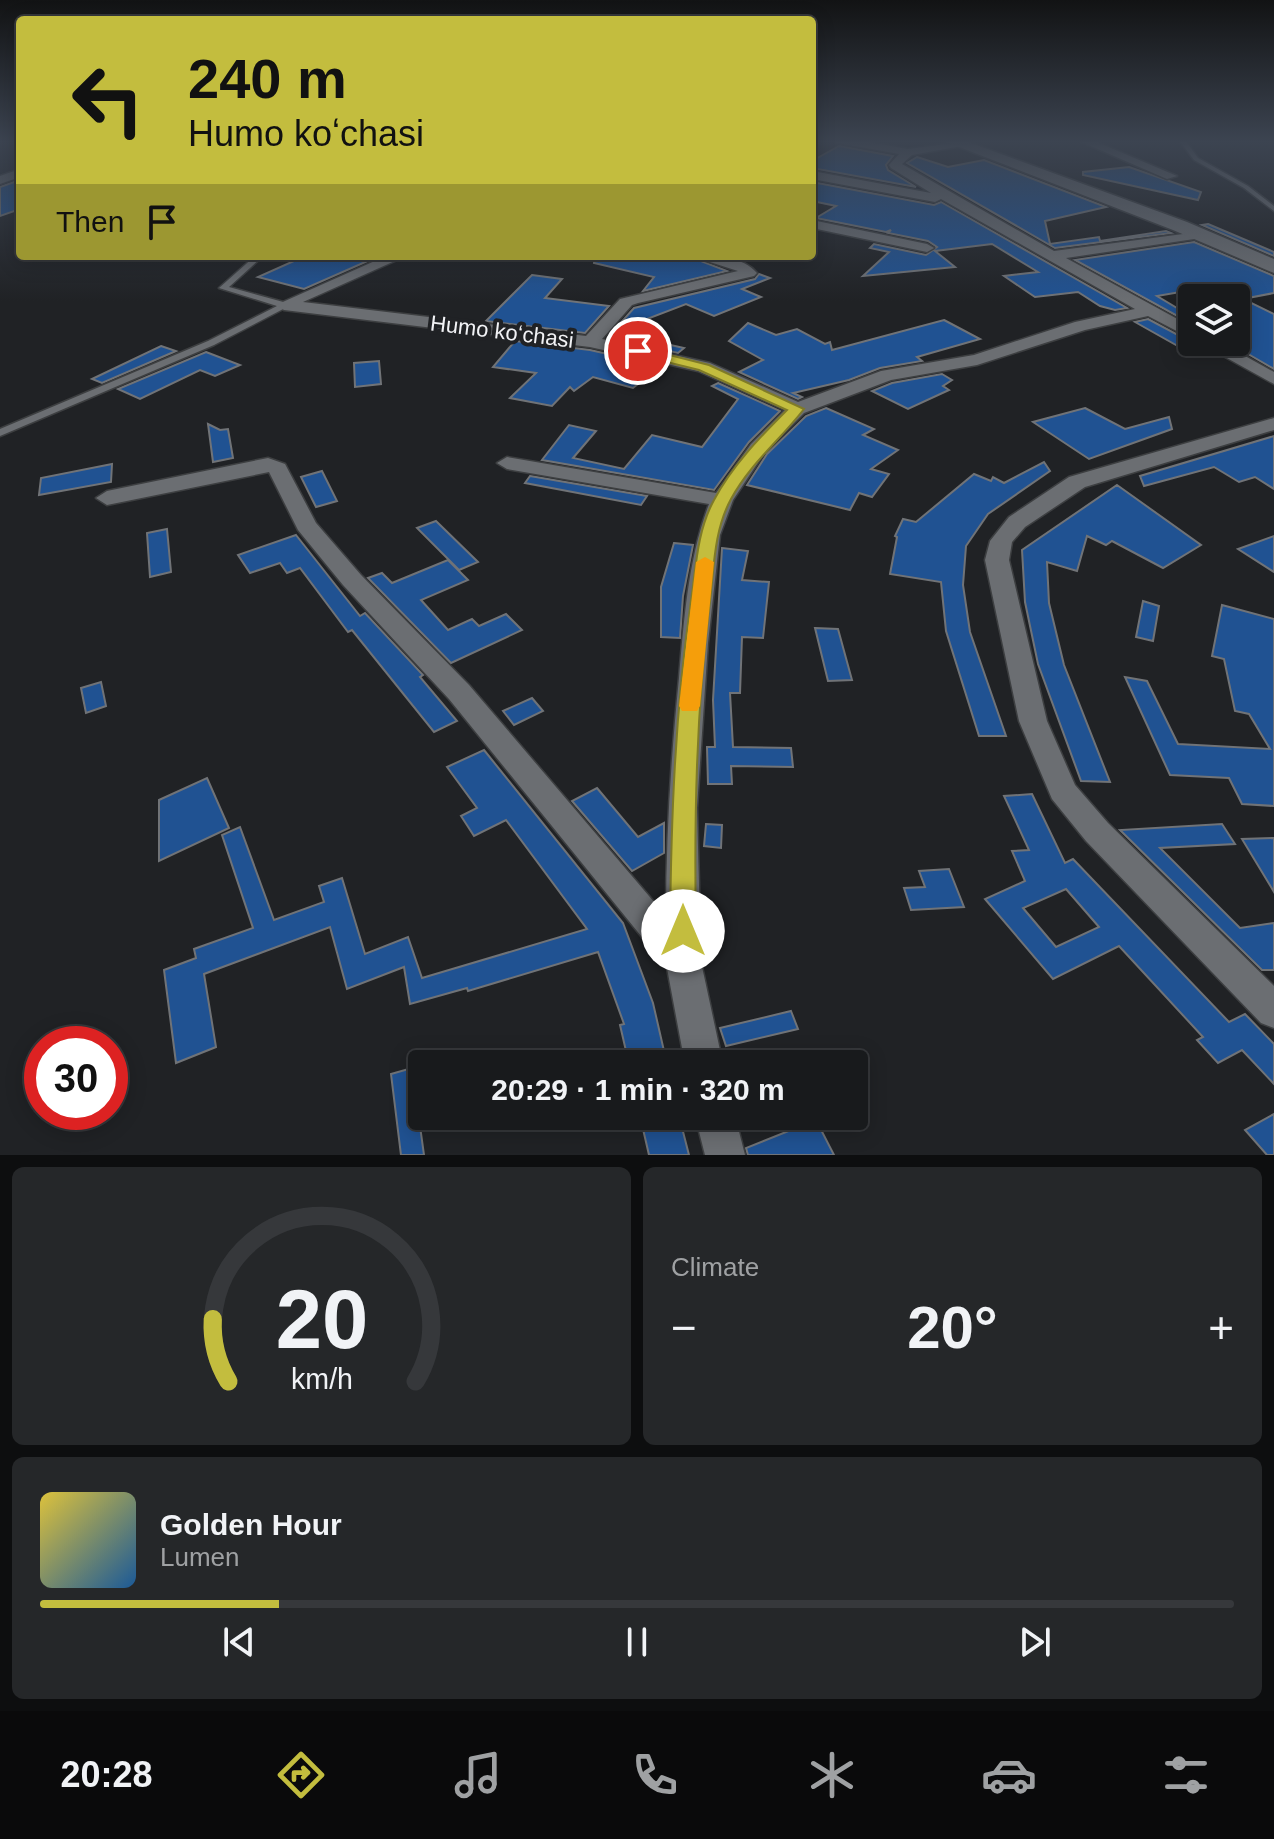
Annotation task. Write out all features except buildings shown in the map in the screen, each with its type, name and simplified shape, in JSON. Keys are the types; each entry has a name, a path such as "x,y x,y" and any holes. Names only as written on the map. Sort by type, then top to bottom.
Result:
{"street":[{"path":"914,194 952,201"},
{"path":"940,194 1178,326"},
{"path":"1092,194 1201,234 1274,267"},
{"path":"816,225 927,248"},
{"path":"1052,256 1201,234"},
{"path":"284,305 390,260"},
{"path":"590,342 626,302 749,273 743,267 714,260"},
{"name":"Humo koʻchasi","path":"284,305 590,342 695,364 797,409"},
{"path":"701,1050 683,962 682,808 689,711 709,535 722,500 758,448 797,409 887,375 977,360 1081,326 1150,311"},
{"path":"1232,356 1274,379"},
{"path":"1274,424 1077,482 1017,522 1001,541 997,560 1033,721 1063,791 1097,832 1274,1011"},
{"path":"507,463 722,500"},
{"path":"107,498 268,464 278,468 306,525 352,580 459,692 683,962"},
{"path":"719,1130 725,1155"}],"lane":[{"path":"1255,194 1274,209"},
{"path":"254,260 223,288 284,305"},
{"path":"0,433 211,343 284,305"}],"slow traffic":[{"path":"689,706 705,562"}],"route":[{"path":"638,351 704,367 797,409 758,448 722,500 709,535 695,643 682,808 683,931"}]}
